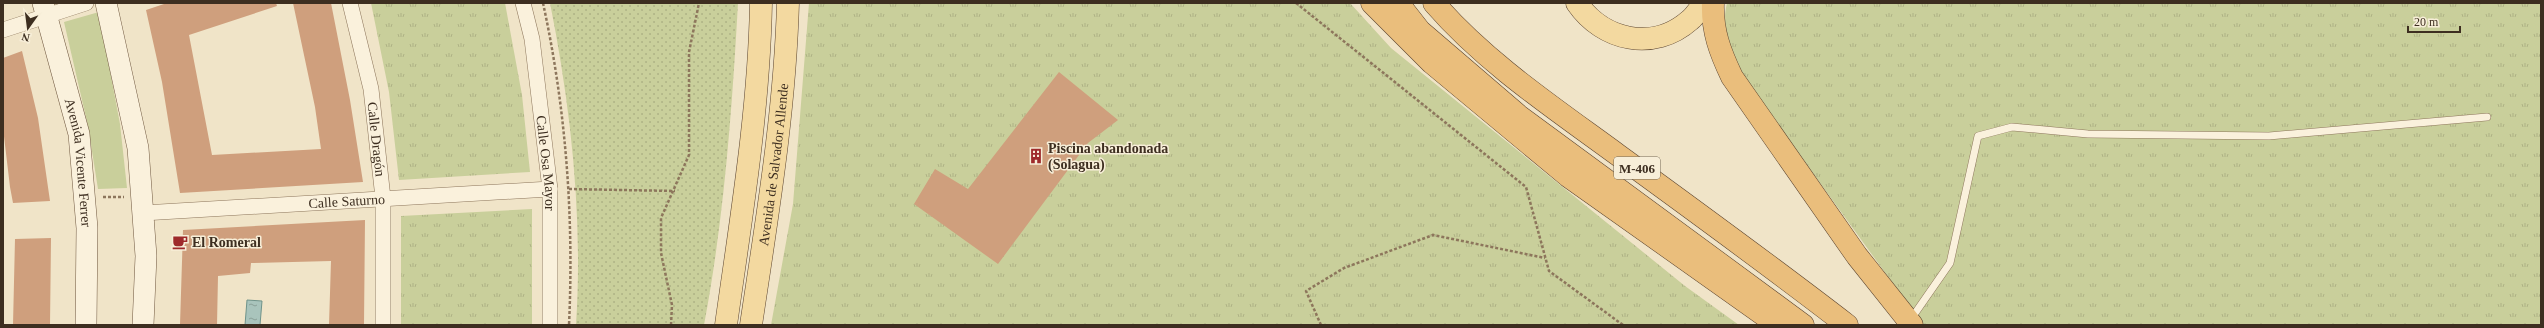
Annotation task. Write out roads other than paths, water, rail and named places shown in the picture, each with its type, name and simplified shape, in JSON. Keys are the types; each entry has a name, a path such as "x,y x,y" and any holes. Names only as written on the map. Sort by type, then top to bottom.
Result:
{"highway":[{"path":"1372,3 1432,63 1568,176 1778,325"},
{"name":"M-406","path":"1398,3 1420,31 1519,116 1803,325"},
{"name":"M-406","path":"1434,3 1458,31 1549,105 1765,261 1847,325"},
{"path":"1713,3 1712,25 1720,52 1732,77 1857,256 1911,324"}],"main road":[{"path":"106,3 138,148 146,256 143,325"},
{"name":"Avenida de Salvador Allende","path":"726,325 740,225 760,55 761,3"},
{"name":"Avenida de Salvador Allende","path":"751,325 766,227 787,55 788,3"},
{"path":"1577,3 1586,16 1604,30 1626,38 1649,39 1672,33 1691,20 1704,3"},
{"name":"Avenida Vicente Ferrer","path":"46,9 79,134 87,228 86,325"}],"street":[{"path":"3,30 46,9 86,3"},
{"name":"Calle Dragón","path":"350,3 371,89 383,198 383,325"},
{"name":"Calle Osa Mayor","path":"524,3 532,39 550,189 550,325"},
{"name":"Calle Saturno","path":"142,205 383,198 550,189"}],"lane":[{"path":"1911,324 1950,263 1978,136 2012,127 2088,134 2269,136 2487,117"}],"water":[{"path":"247,300 262,301 260,325 245,325"}],"place":[{"name":"Piscina abandonada (Solagua)","path":"1036,156"},
{"name":"El Romeral","path":"180,242"}]}
